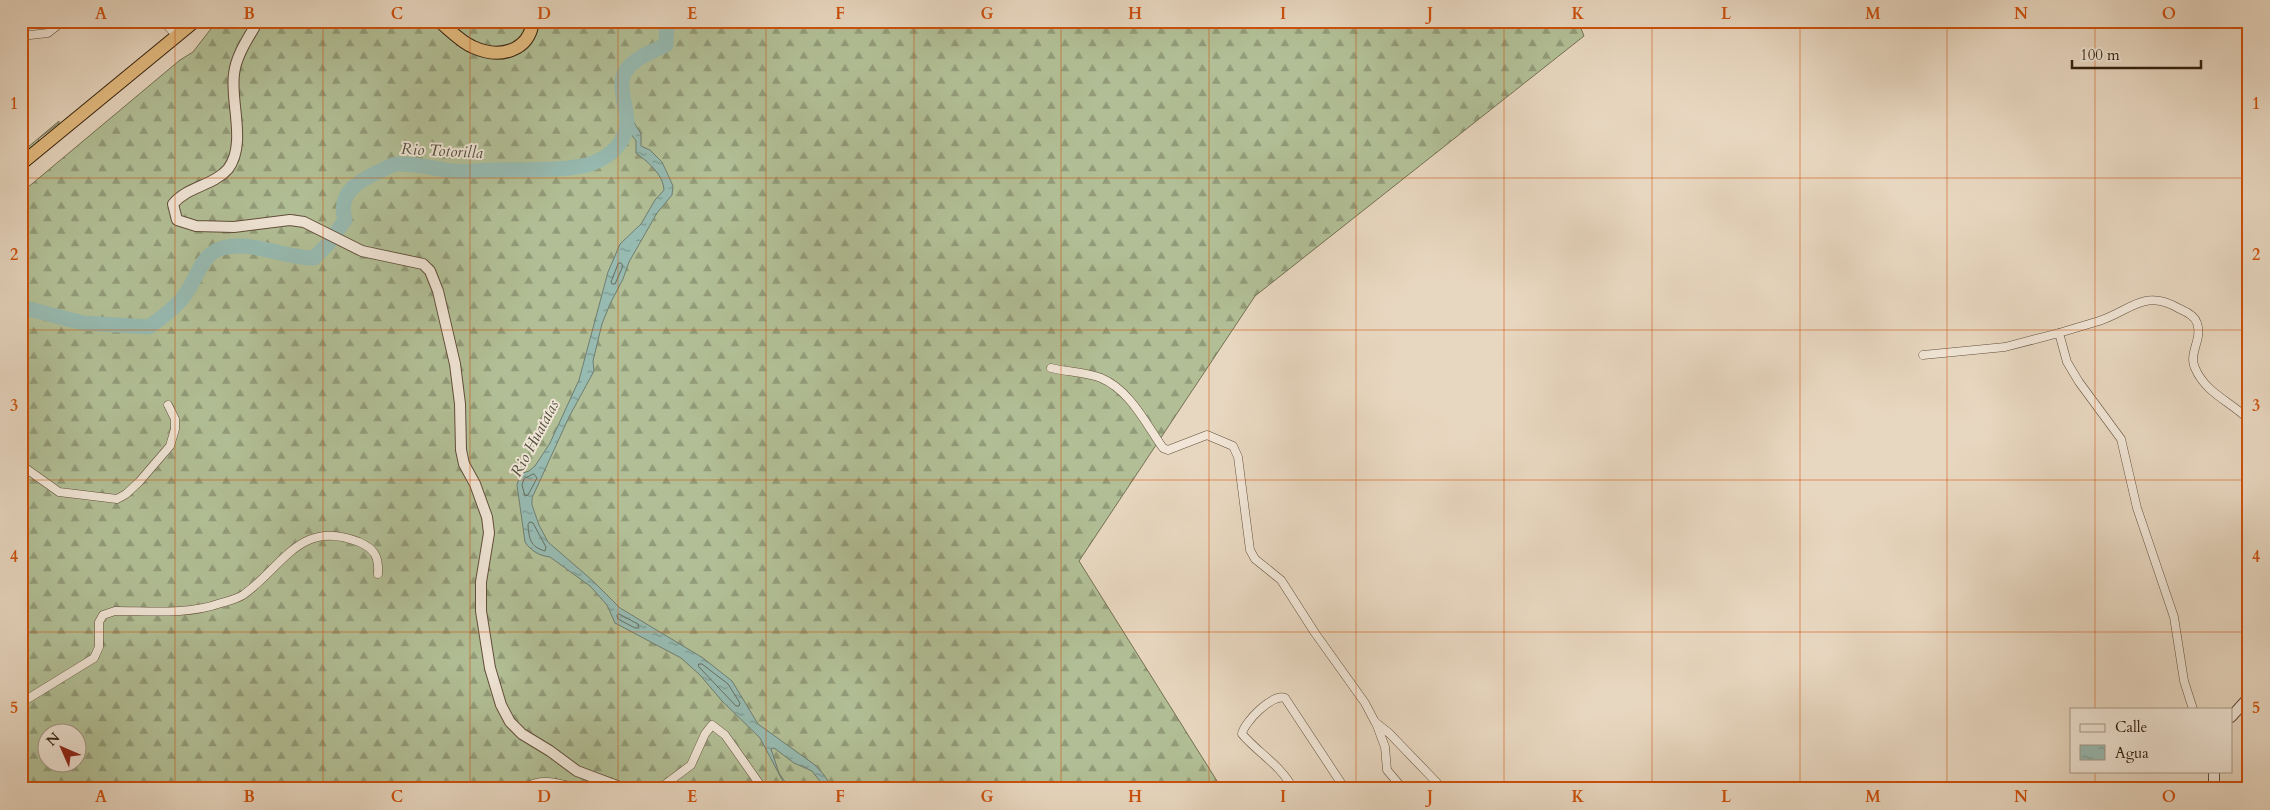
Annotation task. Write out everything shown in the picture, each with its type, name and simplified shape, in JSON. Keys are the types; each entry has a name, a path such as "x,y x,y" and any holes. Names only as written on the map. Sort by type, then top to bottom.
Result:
{"highway":[{"path":"21,164 176,35 196,21"},
{"path":"439,21 473,47 494,53 503,53 513,51 522,44 529,35 533,21"}],"street":[{"path":"21,36 48,33 63,21"},
{"path":"162,21 176,35"},
{"path":"258,21 238,57 234,71 237,120 236,150 233,161 228,169 216,179 178,198 173,204 178,220 196,226 250,226 290,220 304,222 362,251 423,264 430,270 438,291 458,380 461,450 464,464 475,484 487,517 489,533 481,582 481,611 490,668 501,706 510,722 522,734 550,751 577,771 625,789"},
{"path":"1923,355 2005,347 2099,321 2135,303 2166,301 2193,316 2197,323 2199,336 2193,358 2194,367 2202,380 2228,405 2249,420"},
{"path":"2059,333 2067,362 2078,382 2121,439 2137,508 2174,617 2184,681 2193,708"},
{"path":"1051,368 1101,378 1115,387 1126,396 1163,448 1168,450 1207,435 1233,446 1238,457 1250,550 1255,558 1281,580 1315,634 1365,703 1384,746 1385,766 1403,789"},
{"path":"21,465 59,492 116,499 126,494 170,446 175,419 168,405"},
{"path":"21,703 94,658 100,647 98,622 103,615 115,611 198,610 220,604 241,596 284,556 310,538 333,535 365,545 375,552 379,561 378,574"},
{"path":"1293,789 1289,780 1277,767 1242,734 1249,720 1275,698 1281,697 1285,698 1345,789"},
{"path":"2232,716 2249,697"},
{"path":"1375,722 1389,733 1443,789"},
{"path":"659,789 691,765 704,734 712,725 725,735 764,789"},
{"path":"2214,772 2214,789"},
{"path":"522,789 540,782 549,781 582,788 612,783"}],"green space":[{"path":"217,21 1578,21 1584,36 1255,296 1079,561 1222,789 21,789 21,193 180,60 193,52"},
{"path":"59,121 59,123 38,139 39,141 21,156 21,153"}],"water":[{"path":"632,119 641,134 641,146 650,150 662,162 673,186 672,195 657,213 629,262 623,279 610,304 602,324 593,361 594,371 569,417 532,498 532,505 539,525 548,542 593,581 620,608 703,658 732,681 758,724 815,765 833,789 826,789 812,771 794,763 774,748 771,749 779,773 790,789 787,789 760,738 722,701 700,675 681,658 615,623 607,605 590,586 550,557 543,556 533,550 525,542 517,485 520,474 529,471 535,466 550,443 579,380 608,272 620,244 641,224 655,200 664,190 658,173 636,153 636,141 628,130"}],"waterway":[{"name":"Rio Totorilla","path":"21,307 83,323 149,327 181,300 203,262 217,250 242,246 314,258 328,244 345,220 344,203 350,190 361,181 391,165 411,164 464,171 556,169 593,163 609,154 621,141 627,124 622,89 624,75 635,61 666,45 667,21"}],"water label":[{"name":"Rio Huatatas","path":"534,438"}]}
